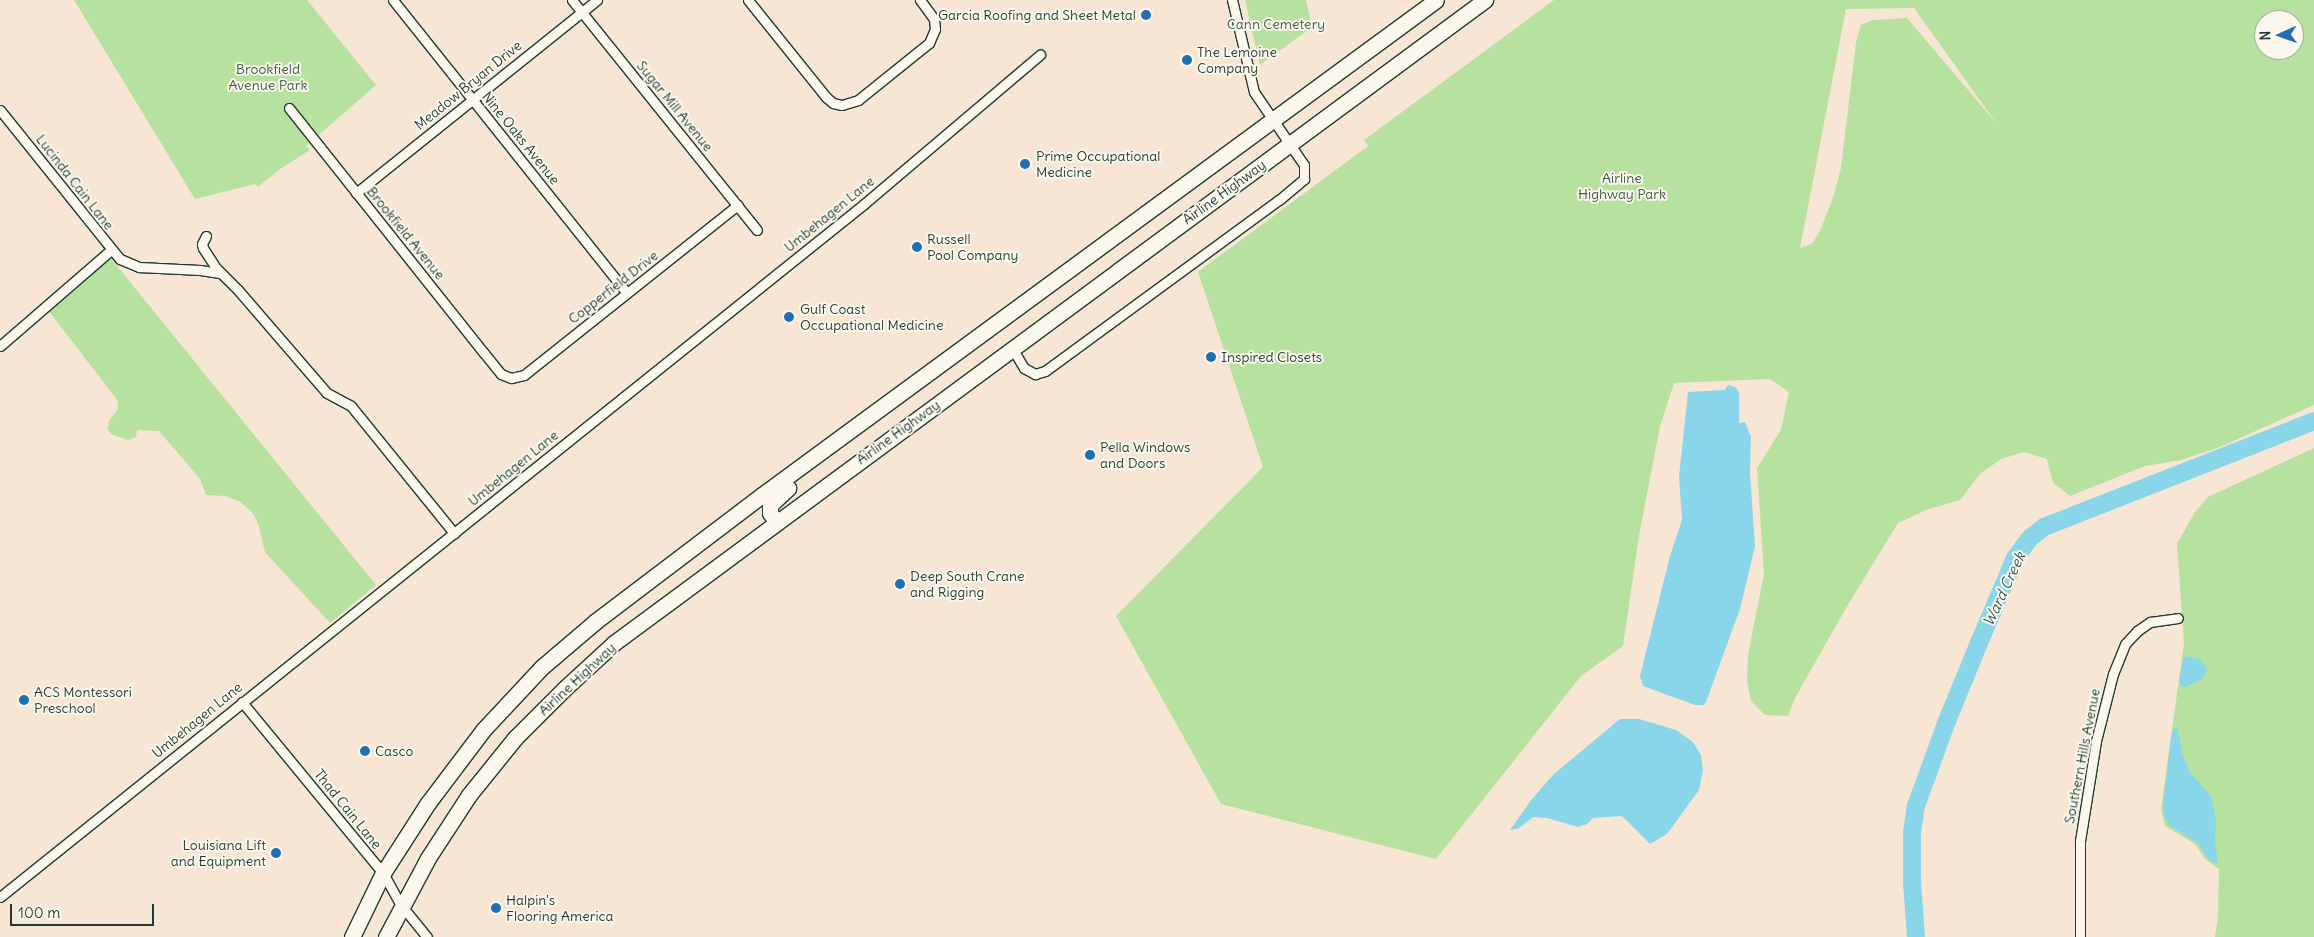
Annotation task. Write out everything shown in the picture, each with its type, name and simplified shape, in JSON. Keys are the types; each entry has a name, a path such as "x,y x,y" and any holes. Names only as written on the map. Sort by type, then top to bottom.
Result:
{"highway":[{"name":"Airline Highway","path":"353,937 362,914 383,873 428,802 479,736 542,667 603,615 1436,0"},
{"name":"Airline Highway","path":"386,937 401,905 435,845 469,795 515,738 564,689 614,644 1485,0"},
{"path":"777,522 769,509 774,498 883,418 932,371"}],"street":[{"name":"Nine Oaks Avenue","path":"393,0 627,292"},
{"name":"Sugar Mill Avenue","path":"572,0 757,230"},
{"name":"Meadow Bryan Drive","path":"356,193 597,0"},
{"path":"748,0 826,97 833,103 842,105 858,100 929,43 936,29 934,19 920,0"},
{"path":"1012,348 1024,368 1035,374 1045,372 1299,185 1306,172 1304,165 1254,92 1232,0"},
{"name":"Umbehagen Lane","path":"0,897 864,204 1040,55"},
{"name":"Brookfield Avenue","path":"289,108 501,374"},
{"name":"Lucinda Cain Lane","path":"0,110 111,250 0,346"},
{"name":"Copperfield Drive","path":"501,374 511,378 524,375 738,206"},
{"path":"206,236 202,244 206,256 220,273 238,290 327,393 351,406 454,533"},
{"path":"111,250 120,259 139,267 220,273"},
{"name":"Southern Hills Avenue","path":"2080,937 2080,841 2096,741 2113,674 2125,644 2137,631 2150,622 2178,618"},
{"name":"Thad Cain Lane","path":"242,702 383,873 401,905 426,937"}],"green space":[{"name":"Brookfield Avenue Park","path":"74,0 307,0 376,85 306,146 310,150 280,169 258,187 255,184 195,199"},
{"name":"Cann Cemetery","path":"1245,0 1306,0 1312,27 1260,65"},
{"name":"Airline Highway Park","path":"1554,0 2314,0 2314,405 2220,447 2181,460 2145,466 2070,496 2053,483 2047,459 2024,452 2001,459 1980,474 1960,500 1926,510 1898,523 1846,608 1795,698 1788,716 1765,715 1751,701 1747,681 1748,655 1764,574 1757,468 1781,430 1789,392 1770,379 1674,383 1660,426 1639,536 1623,646 1581,676 1436,859 1221,804 1116,616 1263,467 1198,272 1368,146 1364,140","holes":["1914,8 1997,124 1907,18 1873,20 1861,25 1856,42 1841,168 1834,195 1820,231 1812,244 1800,248 1846,9"]},
{"path":"109,256 376,585 330,623 265,552 258,523 252,512 239,501 225,496 206,495 200,479 159,431 137,430 136,437 128,440 111,434 108,429 109,421 118,409 118,401 48,310"},
{"path":"2314,448 2314,937 2215,937 2218,917 2219,869 2205,859 2195,844 2165,826 2161,809 2184,643 2177,544 2195,512 2208,497"}],"water":[{"path":"1728,385 1735,387 1739,392 1739,423 1745,422 1751,437 1750,473 1755,546 1740,609 1706,702 1703,705 1695,705 1643,686 1640,676 1670,556 1682,520 1679,477 1688,392 1725,390"},
{"path":"2187,656 2200,659 2207,669 2203,679 2185,687 2181,686 2179,682 2183,659"},
{"path":"1620,719 1639,719 1676,730 1693,742 1701,755 1703,771 1699,790 1667,834 1650,844 1622,816 1593,818 1587,824 1578,827 1547,818 1533,817 1519,828 1510,830 1532,799 1554,774"},
{"path":"2177,727 2183,756 2190,772 2211,797 2216,820 2215,842 2218,863 2214,863 2207,858 2198,843 2170,826 2166,820 2163,808 2171,736 2173,730"}],"waterway":[{"name":"Ward Creek","path":"1916,937 1912,882 1912,833 1916,806 1947,721 2015,558 2030,538 2044,527 2314,421"}],"place":[{"name":"Garcia Roofing and Sheet Metal","path":"1146,15"},
{"name":"The Lemoine Company","path":"1187,60"},
{"name":"Prime Occupational Medicine","path":"1025,164"},
{"name":"Russell Pool Company","path":"917,247"},
{"name":"Gulf Coast Occupational Medicine","path":"789,317"},
{"name":"Inspired Closets","path":"1211,357"},
{"name":"Pella Windows and Doors","path":"1090,455"},
{"name":"Deep South Crane and Rigging","path":"900,584"},
{"name":"ACS Montessori Preschool","path":"24,700"},
{"name":"Casco","path":"365,751"},
{"name":"Louisiana Lift and Equipment","path":"276,853"},
{"name":"Halpin's Flooring America","path":"496,908"}]}
